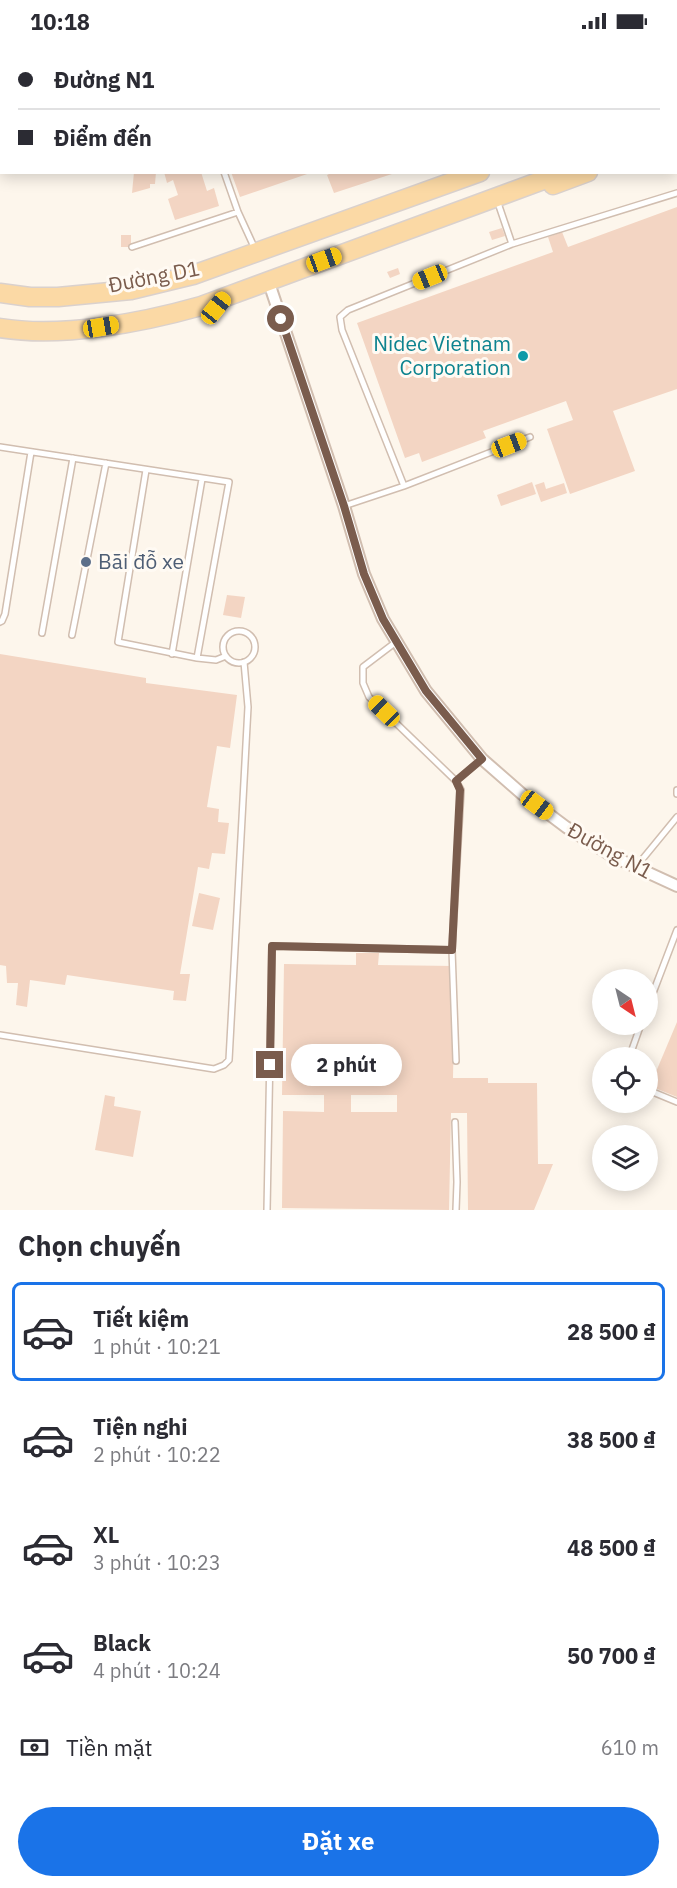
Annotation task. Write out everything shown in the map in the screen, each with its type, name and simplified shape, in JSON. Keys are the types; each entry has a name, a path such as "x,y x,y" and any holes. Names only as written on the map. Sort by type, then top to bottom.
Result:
{"main road":[{"name":"Đường D1","path":"0,294 58,297 131,290 193,275 474,174"},
{"path":"487,174 496,197"},
{"name":"Đường D1","path":"7,329 101,327 163,317 201,306 560,174"},
{"name":"Đường D1","path":"531,185 549,187 583,174"},
{"path":"256,253 268,280"},
{"name":"Đường D1","path":"0,286 47,289 58,297"}],"street":[{"name":"Đường N1","path":"268,280 344,506 364,574 383,619 426,691 482,759 522,794 566,827 614,857 677,886"}],"lane":[{"path":"225,174 256,253"},
{"path":"404,486 342,330 340,317 348,310 512,244 677,193"},
{"path":"496,197 512,244"},
{"path":"132,247 238,212"},
{"path":"344,506 404,486 530,436"},
{"path":"0,447 229,482 196,658"},
{"path":"0,622 5,614 31,452"},
{"path":"42,633 72,458"},
{"path":"72,635 106,464"},
{"path":"146,470 118,642 196,658 216,660 226,656"},
{"path":"172,654 202,479"},
{"path":"234,632 244,632 252,638 255,647 251,656 243,662 234,662 226,656 223,647 226,638 234,632"},
{"path":"396,642 363,667 363,683 369,697 456,781 460,790 452,950 456,1061"},
{"path":"0,1035 214,1069 229,1060 248,707 243,662"},
{"path":"456,781 482,759"},
{"path":"636,868 677,818"},
{"path":"658,981 677,930"},
{"path":"267,1210 272,946 452,950"},
{"path":"658,1094 677,1102"},
{"path":"455,1122 456,1210"}],"building":[{"path":"134,174 156,174 155,184 150,184 150,188 132,193"},
{"path":"165,174 202,174 207,191 214,188 219,206 175,220 168,199 178,195 173,180 167,183"},
{"path":"232,174 307,174 240,197"},
{"path":"329,174 392,174 334,193 327,175"},
{"name":"Nidec Vietnam Corporation","path":"677,207 677,389 613,411 635,471 570,494 547,429 573,420 566,401 483,431 486,438 422,462 419,453 405,458 357,323 553,252 548,237 562,232 568,247"},
{"path":"502,228 505,236 492,240 489,232"},
{"path":"121,235 131,235 131,247 121,247"},
{"path":"398,268 400,274 390,278 387,272"},
{"path":"532,482 536,494 501,506 497,495"},
{"path":"544,482 546,489 564,483 567,493 541,502 535,485"},
{"path":"227,595 245,597 241,618 223,615"},
{"path":"0,654 146,678 146,683 237,695 230,748 217,746 207,807 219,809 218,822 229,823 225,854 212,853 209,869 198,867 180,974 190,974 186,1001 173,1000 174,991 67,975 65,985 30,980 27,1007 16,1005 18,983 7,983 6,966 0,965"},
{"path":"199,893 220,898 213,930 192,926"},
{"path":"356,953 379,953 378,965 455,966 453,1078 488,1078 488,1083 537,1083 538,1164 553,1164 534,1210 468,1210 467,1113 451,1113 449,1210 282,1208 283,1111 324,1112 324,1095 282,1095 284,964 356,965","holes":["351,1095 397,1095 397,1112 351,1112"]},
{"path":"677,1022 677,1097 658,1089 658,1067"},
{"path":"105,1095 115,1097 114,1106 141,1111 133,1157 95,1150"}],"place":[{"name":"Nidec Vietnam Corporation","path":"523,356"},
{"name":"Bãi đỗ xe","path":"86,562"}],"route":[{"path":"270,1065 272,946 452,950 460,790 456,781 482,759 426,691 383,619 364,574 344,506 281,319"}]}
